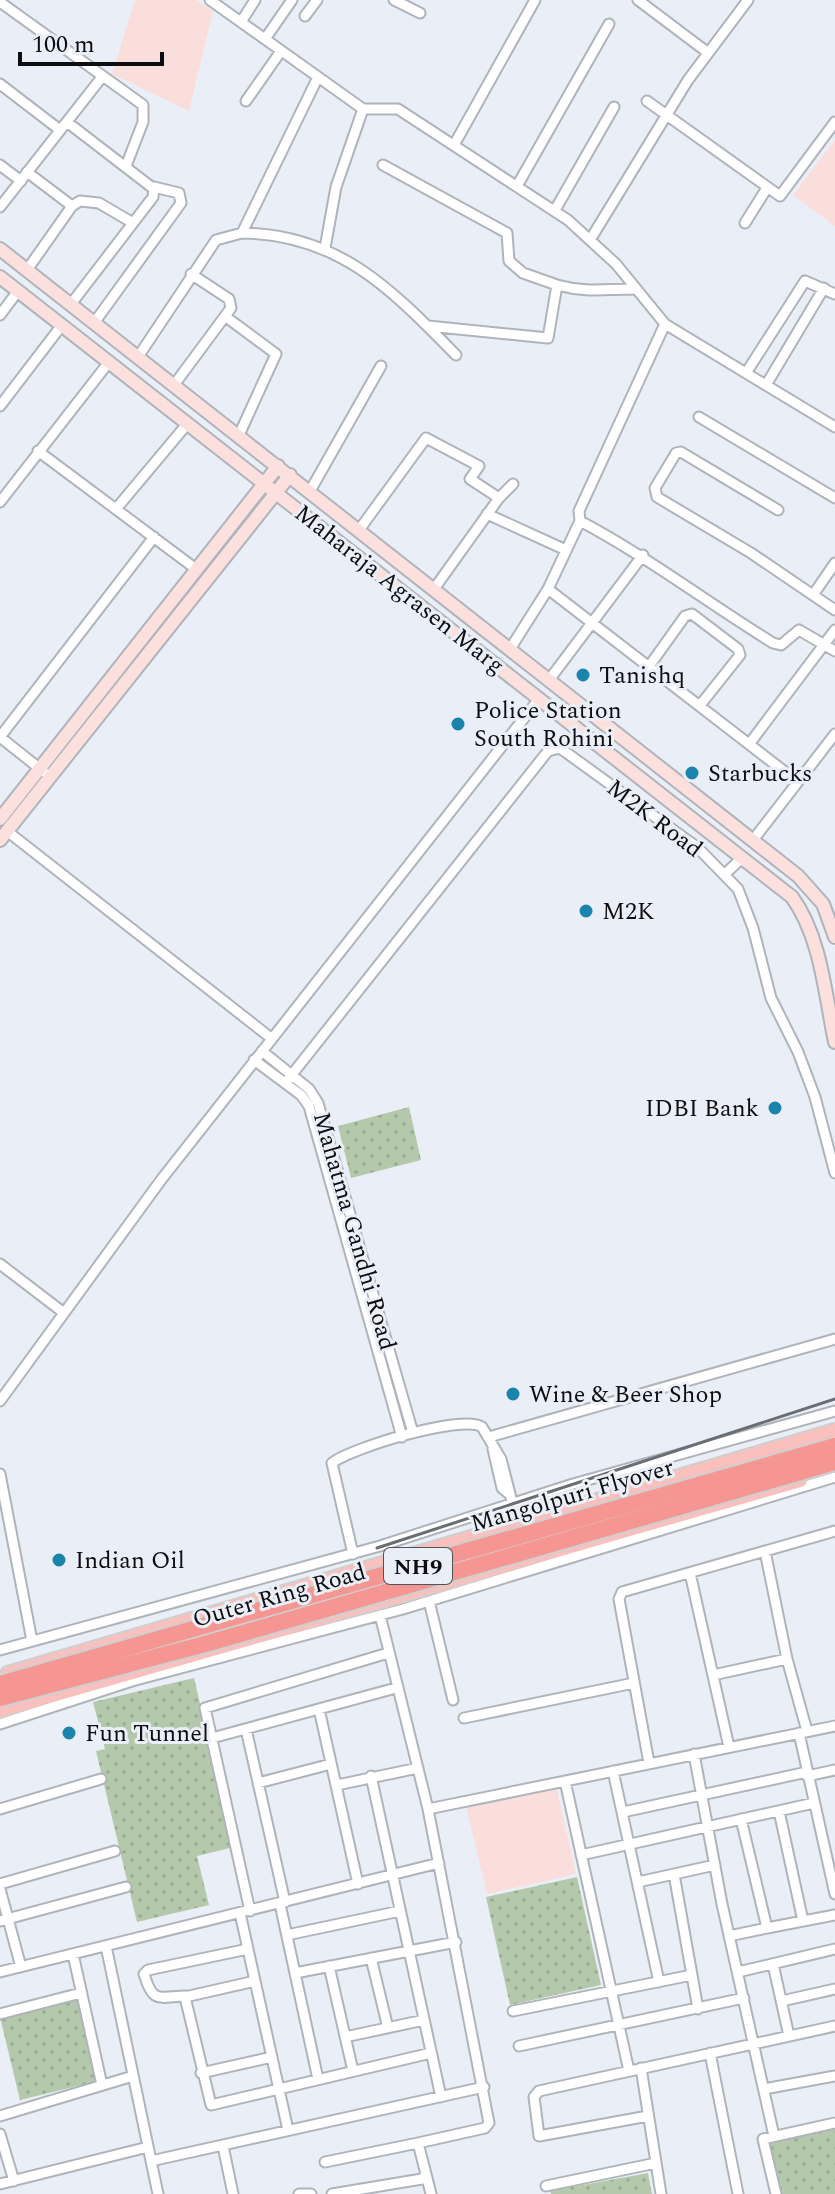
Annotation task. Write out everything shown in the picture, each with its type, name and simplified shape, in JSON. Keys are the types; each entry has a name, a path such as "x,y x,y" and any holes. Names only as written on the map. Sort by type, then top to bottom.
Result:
{"highway":[{"name":"Mangolpuri Flyover","path":"0,1684 835,1446"},
{"name":"Mangolpuri Flyover","path":"0,1698 209,1643 835,1462"}],"main road":[{"name":"Outer Ring Road","path":"0,1677 835,1431"},
{"path":"730,1463 740,1499"},
{"name":"Outer Ring Road","path":"0,1710 740,1499 835,1469"}],"street":[{"path":"241,22 255,0"},
{"path":"265,39 292,0"},
{"path":"305,16 317,0"},
{"path":"394,0 420,13"},
{"path":"454,145 535,0"},
{"path":"638,0 707,52"},
{"path":"590,240 707,52 746,1"},
{"path":"0,2 143,105 145,111 126,166"},
{"path":"218,2 241,22 363,109 398,109 555,210 590,240 665,324 835,427"},
{"path":"517,186 609,24"},
{"path":"246,101 281,51"},
{"path":"0,207 102,77"},
{"path":"242,233 318,77"},
{"path":"0,84 154,187 179,193 181,203 94,323"},
{"path":"647,101 780,196 835,122"},
{"path":"555,210 614,107"},
{"path":"325,248 336,187 363,109"},
{"path":"0,165 21,181"},
{"path":"383,165 507,233 509,261 523,273 587,293 599,289 635,289"},
{"path":"27,172 72,206"},
{"path":"71,304 153,197 154,187"},
{"path":"745,223 767,188"},
{"path":"27,270 72,206 87,200 133,223"},
{"path":"138,357 216,240 242,233 294,237 325,248 378,278 456,355"},
{"name":"Maharaja Agrasen Marg","path":"0,249 798,876 833,915 835,938"},
{"path":"174,385 231,308 229,299 191,274"},
{"name":"Maharaja Agrasen Marg","path":"0,277 792,897 816,952 835,1042"},
{"path":"746,373 805,281 835,294"},
{"path":"428,326 548,338 557,285"},
{"path":"766,385 824,288"},
{"path":"0,315 18,291"},
{"path":"226,317 276,354 239,435"},
{"path":"510,649 548,589 580,521 579,511 665,324"},
{"path":"0,406 62,325"},
{"path":"1,497 109,362"},
{"path":"310,491 381,366"},
{"path":"699,417 835,498"},
{"path":"116,509 188,423"},
{"path":"359,530 426,438 479,466 470,479 499,498"},
{"path":"38,451 196,569"},
{"path":"778,510 681,452 676,453 655,488 657,497 835,610"},
{"path":"271,1038 2,830 196,569 278,466"},
{"path":"45,773 290,475"},
{"path":"434,589 499,498 513,484"},
{"path":"487,514 566,550"},
{"path":"580,521 643,555 696,596 773,643 781,645 799,630 835,651"},
{"path":"45,773 0,737 154,537"},
{"path":"549,680 643,555"},
{"path":"813,595 835,563"},
{"path":"548,589 593,620 798,782"},
{"path":"650,665 685,616 692,614 738,649 740,655 701,704"},
{"path":"750,743 835,630"},
{"path":"0,1401 254,1060 539,699"},
{"path":"753,840 835,734"},
{"name":"M2K Road","path":"288,1079 554,747 560,748 698,848 726,873 747,908 771,998 811,1086 835,1173"},
{"path":"726,873 742,858"},
{"path":"810,933 833,915"},
{"path":"816,952 835,938"},
{"name":"Mahatma Gandhi Road","path":"262,1051 309,1106 402,1437"},
{"name":"Mahatma Gandhi Road","path":"254,1060 309,1089 318,1103 413,1433"},
{"path":"0,1264 64,1313"},
{"path":"489,1437 835,1339"},
{"path":"0,1650 353,1554 511,1504 835,1411"},
{"path":"353,1554 332,1463 413,1433 473,1422 482,1427 501,1459 518,1525"},
{"path":"0,1474 32,1641"},
{"path":"0,1724 132,1681 429,1601 835,1477"},
{"path":"649,1763 620,1596 835,1531"},
{"path":"765,1551 803,1732 807,1774 835,1894"},
{"path":"690,1573 729,1747"},
{"path":"429,1601 453,1700"},
{"path":"325,2162 488,2126 484,2087 428,1809 380,1615"},
{"path":"288,2130 248,1949 245,1912 212,1738 204,1711 210,1705 388,1653"},
{"path":"713,1675 787,1659"},
{"path":"464,1718 634,1683"},
{"path":"212,1738 396,1688"},
{"path":"319,1709 358,1884"},
{"path":"428,1809 835,1726"},
{"path":"246,1729 318,2079"},
{"path":"694,1754 729,1936 774,2136"},
{"path":"258,1783 331,1764"},
{"path":"337,1785 418,1768"},
{"path":"623,1812 835,1770"},
{"path":"613,1771 659,1982"},
{"path":"371,1776 441,2097"},
{"path":"0,1809 101,1779"},
{"path":"565,1781 629,2071"},
{"path":"581,1855 814,1803"},
{"path":"779,1811 803,1921"},
{"path":"741,1819 767,1928"},
{"path":"21,1967 4,1920 0,1886 115,1851"},
{"path":"0,1972 439,1863"},
{"path":"638,1882 715,1865"},
{"path":"674,1874 698,2009"},
{"path":"4,1920 126,1887"},
{"path":"287,1935 400,1911"},
{"path":"729,1936 835,1915"},
{"path":"295,1973 456,1942"},
{"path":"106,1946 158,2194"},
{"path":"248,1949 148,1970 144,1974 150,1994 155,1997 186,1996 255,1981"},
{"path":"738,1972 835,1949"},
{"path":"73,1954 102,2085"},
{"path":"371,1958 388,2028"},
{"path":"773,1964 789,2036"},
{"path":"329,1966 353,2071"},
{"path":"513,2011 692,1975"},
{"path":"782,2001 835,1989"},
{"path":"0,2014 81,1993"},
{"path":"186,1996 201,2073 211,2105 431,2053"},
{"path":"519,2046 744,1998"},
{"path":"345,2037 424,2020"},
{"path":"648,2116 539,2136 536,2093 835,2026"},
{"path":"710,2053 738,2194"},
{"path":"201,2073 272,2057"},
{"path":"641,2068 661,2194"},
{"path":"0,2116 133,2076"},
{"path":"764,2089 835,2076"},
{"path":"151,2161 484,2087"},
{"path":"776,2194 763,2139 835,2123"},
{"path":"0,2134 14,2181"},
{"path":"418,2143 431,2194"},
{"path":"223,2146 233,2194"},
{"path":"0,2184 148,2147"},
{"path":"546,2186 656,2163"},
{"path":"332,2194 422,2179 426,2174"},
{"path":"299,2194 311,2194"}],"shaded area":[{"path":"135,0 196,0 213,11 189,111 112,74"},
{"path":"835,140 835,226 793,195"},
{"path":"556,1786 576,1874 487,1894 466,1807"}],"green space":[{"path":"409,1107 421,1160 351,1178 338,1126"},
{"path":"194,1678 234,1847 197,1856 209,1905 137,1922 96,1751 105,1749 93,1702"},
{"path":"577,1877 601,1985 510,2005 486,1897"},
{"path":"79,1999 98,2081 20,2100 0,2017"},
{"path":"835,2129 835,2194 779,2194 768,2142"},
{"path":"648,2173 652,2194 551,2194 550,2191"}],"railway":[{"path":"377,1548 835,1399"}],"place":[{"name":"Tanishq","path":"583,675"},
{"name":"Police Station South Rohini","path":"458,724"},
{"name":"Starbucks","path":"692,773"},
{"name":"M2K","path":"586,911"},
{"name":"IDBI Bank","path":"775,1108"},
{"name":"Wine & Beer Shop","path":"513,1394"},
{"name":"Indian Oil","path":"59,1560"},
{"name":"Fun Tunnel","path":"69,1733"}]}
